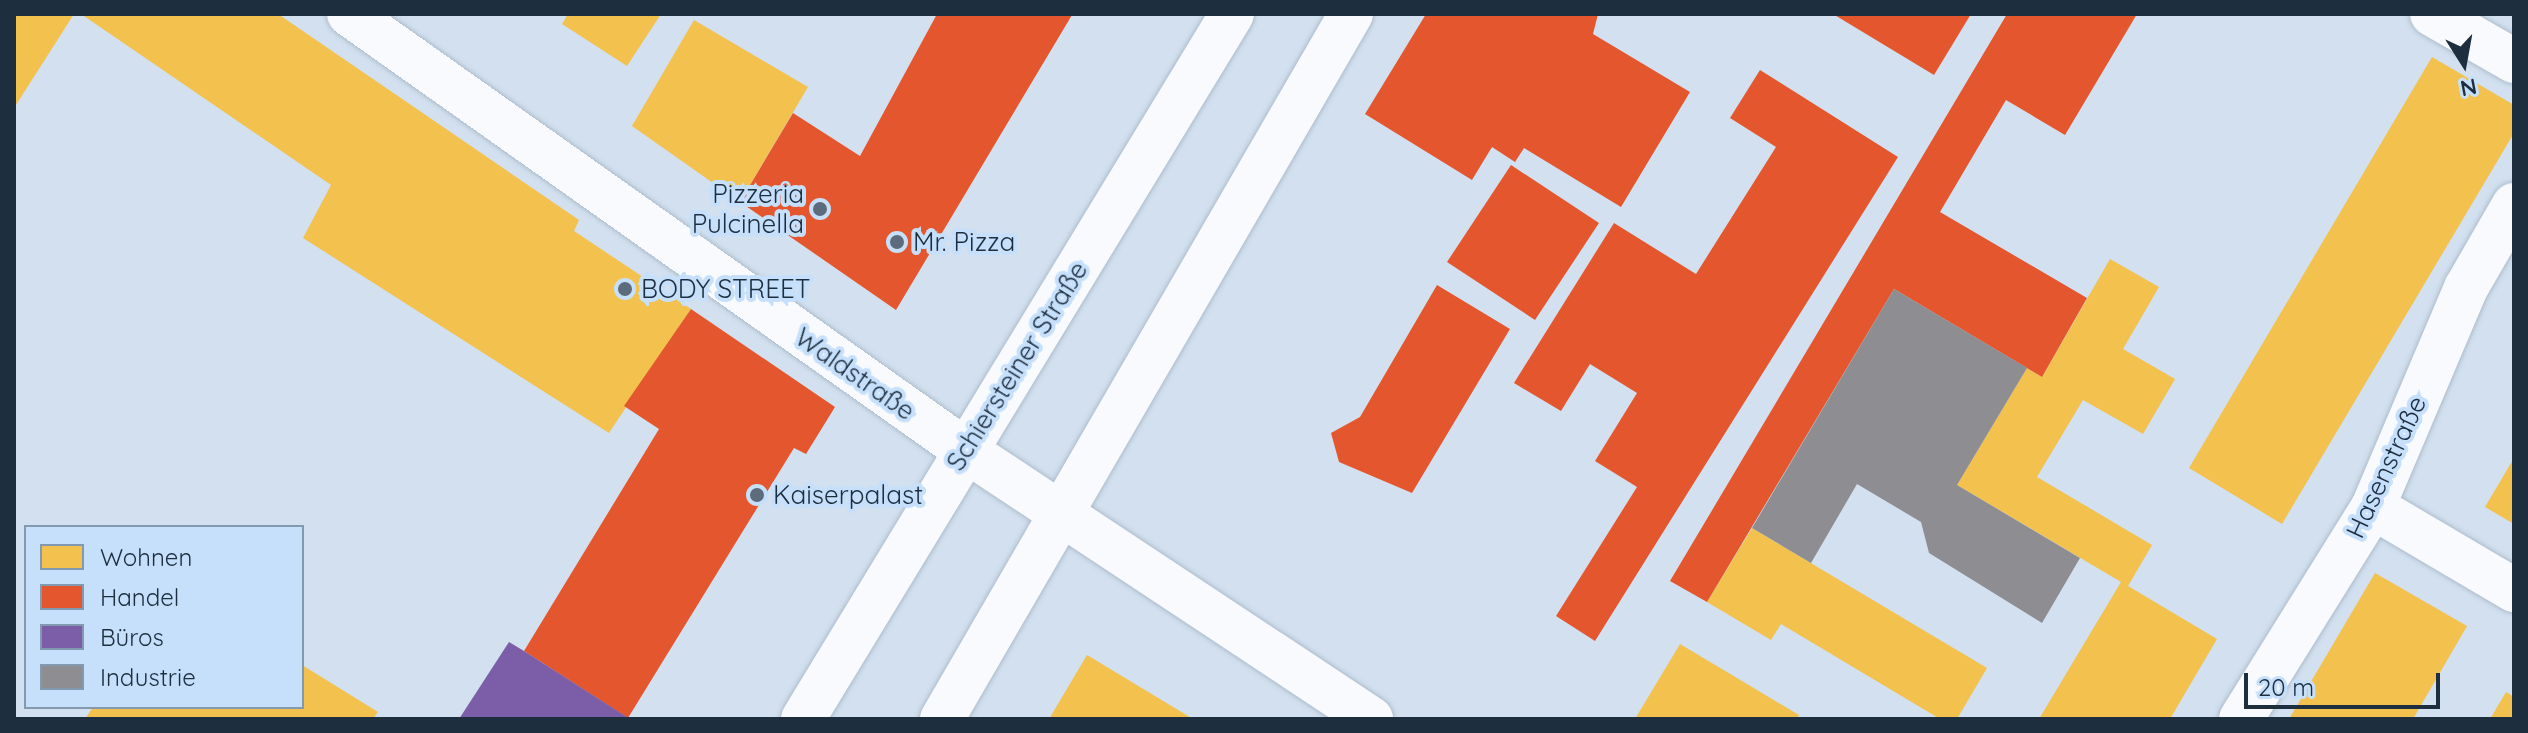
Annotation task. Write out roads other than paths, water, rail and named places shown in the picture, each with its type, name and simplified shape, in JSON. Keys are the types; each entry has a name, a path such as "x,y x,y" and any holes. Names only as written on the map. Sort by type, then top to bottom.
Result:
{"street":[{"name":"Waldstraße","path":"349,14 965,450 1062,511 1371,719"},
{"name":"Schiersteiner Straße","path":"803,719 1232,14"},
{"path":"942,719 1351,14"},
{"path":"2432,14 2514,61"},
{"name":"Hasenstraße","path":"2241,719 2373,507 2466,288 2514,205"},
{"path":"2373,507 2514,590"}],"place":[{"name":"Pizzeria Pulcinella","path":"820,209"},
{"name":"Mr. Pizza","path":"897,242"},
{"name":"BODY STREET","path":"625,289"},
{"name":"Kaiserpalast","path":"757,495"}]}
